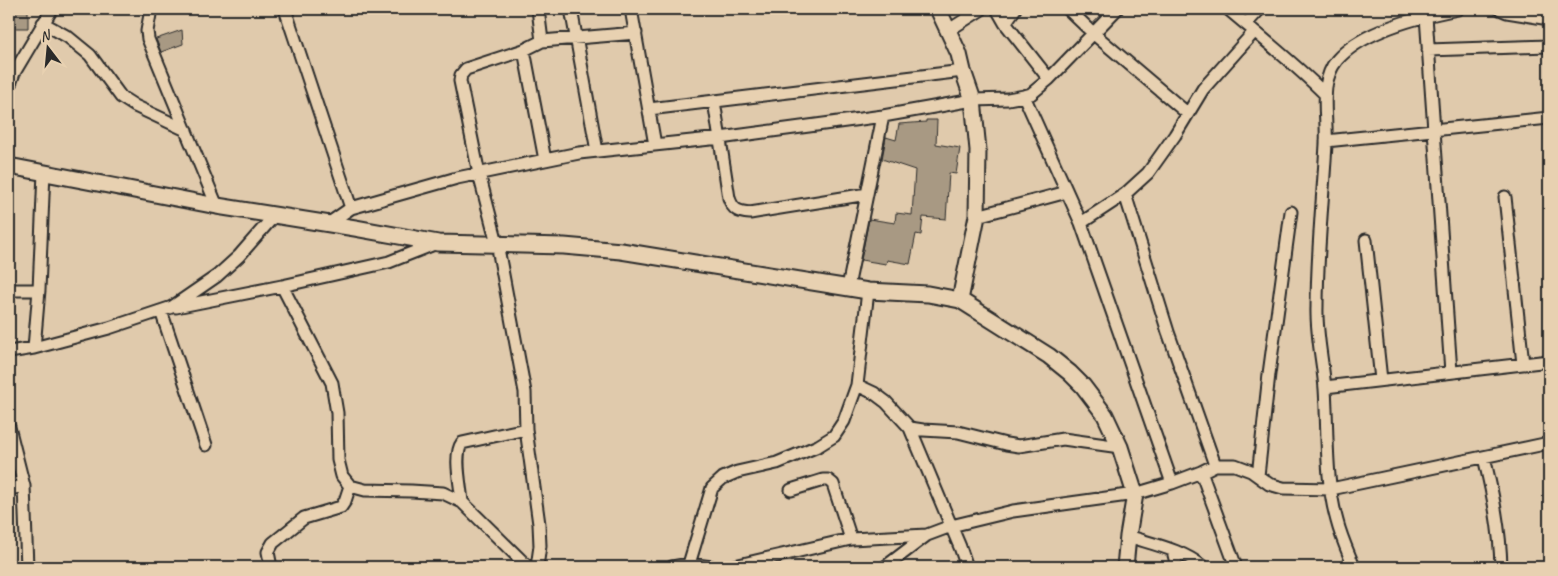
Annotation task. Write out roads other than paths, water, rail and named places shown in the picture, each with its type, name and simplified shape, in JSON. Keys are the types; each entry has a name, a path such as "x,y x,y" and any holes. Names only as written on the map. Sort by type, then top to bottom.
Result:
{"street":[{"path":"9,87 14,73 52,9"},
{"path":"151,9 147,31 148,39 217,206"},
{"path":"285,9 351,208"},
{"path":"538,9 542,41"},
{"path":"571,9 597,151"},
{"path":"632,9 655,145"},
{"path":"938,9 960,54 963,71 973,100 978,150 977,216 960,300"},
{"path":"949,30 982,9"},
{"path":"997,9 1005,23 1049,79"},
{"path":"1005,23 1015,9"},
{"path":"1068,9 1094,34 1188,113"},
{"path":"328,224 351,208 458,178 545,160 597,151 720,138 883,116 973,100 1008,99 1024,96 1031,94 1049,79 1117,9"},
{"path":"1228,9 1299,67 1325,94"},
{"path":"1081,223 1124,194 1148,173 1203,89 1250,28 1260,9"},
{"path":"1354,567 1337,522 1331,489 1325,387 1316,308 1326,141 1325,94 1329,73 1337,60 1352,47 1387,29 1426,16 1458,9"},
{"path":"1500,9 1507,12 1549,19"},
{"path":"1426,16 1451,372"},
{"path":"43,23 68,37 84,50 121,96 135,106 186,130"},
{"path":"537,567 540,546 539,524 526,429 524,392 497,243 479,174 460,81 461,75 466,69 524,50 542,41 636,33"},
{"path":"1428,50 1549,46"},
{"path":"524,50 545,160"},
{"path":"649,109 963,71"},
{"path":"1024,96 1081,223 1172,483"},
{"path":"714,101 729,198 732,206 738,212 750,213 867,194"},
{"path":"848,287 883,116"},
{"path":"1326,141 1549,118"},
{"path":"9,166 217,206 438,243 497,243 621,251 868,290 928,294 960,300 1049,356 1070,373 1095,400 1105,415 1120,447 1135,494 1125,567"},
{"path":"34,348 39,290 44,172"},
{"path":"977,216 1067,192"},
{"path":"1124,194 1168,332 1215,465"},
{"path":"1505,197 1523,364"},
{"path":"1258,476 1269,374 1291,212"},
{"path":"167,309 218,276 239,256 274,216"},
{"path":"1366,240 1381,380"},
{"path":"9,352 34,348 109,328 167,309 389,262 438,243"},
{"path":"282,286 332,383 337,413 338,460 342,476 350,486 366,490 443,494 462,502 528,567"},
{"path":"9,290 39,290"},
{"path":"689,564 712,488 724,478 737,472 778,463 818,446 834,436 844,421 857,385 868,290"},
{"path":"167,309 206,444"},
{"path":"1325,387 1549,361"},
{"path":"857,385 874,393 886,402 910,428 967,567"},
{"path":"9,427 24,486 27,567"},
{"path":"910,428 958,432 1019,446 1063,439 1120,447"},
{"path":"462,502 458,448 462,443 526,429"},
{"path":"885,567 928,535 951,526 1013,511 1135,494 1172,483 1215,465 1235,465 1251,471 1269,484 1283,488 1331,489 1549,443"},
{"path":"1484,457 1496,508 1501,567"},
{"path":"1201,472 1236,567"},
{"path":"791,490 823,480 828,480 833,484 851,539"},
{"path":"9,489 24,486"},
{"path":"271,567 268,552 273,543 304,518 341,507 345,502 350,486"},
{"path":"730,567 851,539 928,535"},
{"path":"1128,536 1174,551 1203,567"},
{"path":"1174,551 1177,567"},
{"path":"672,567 689,564 712,567"}]}
